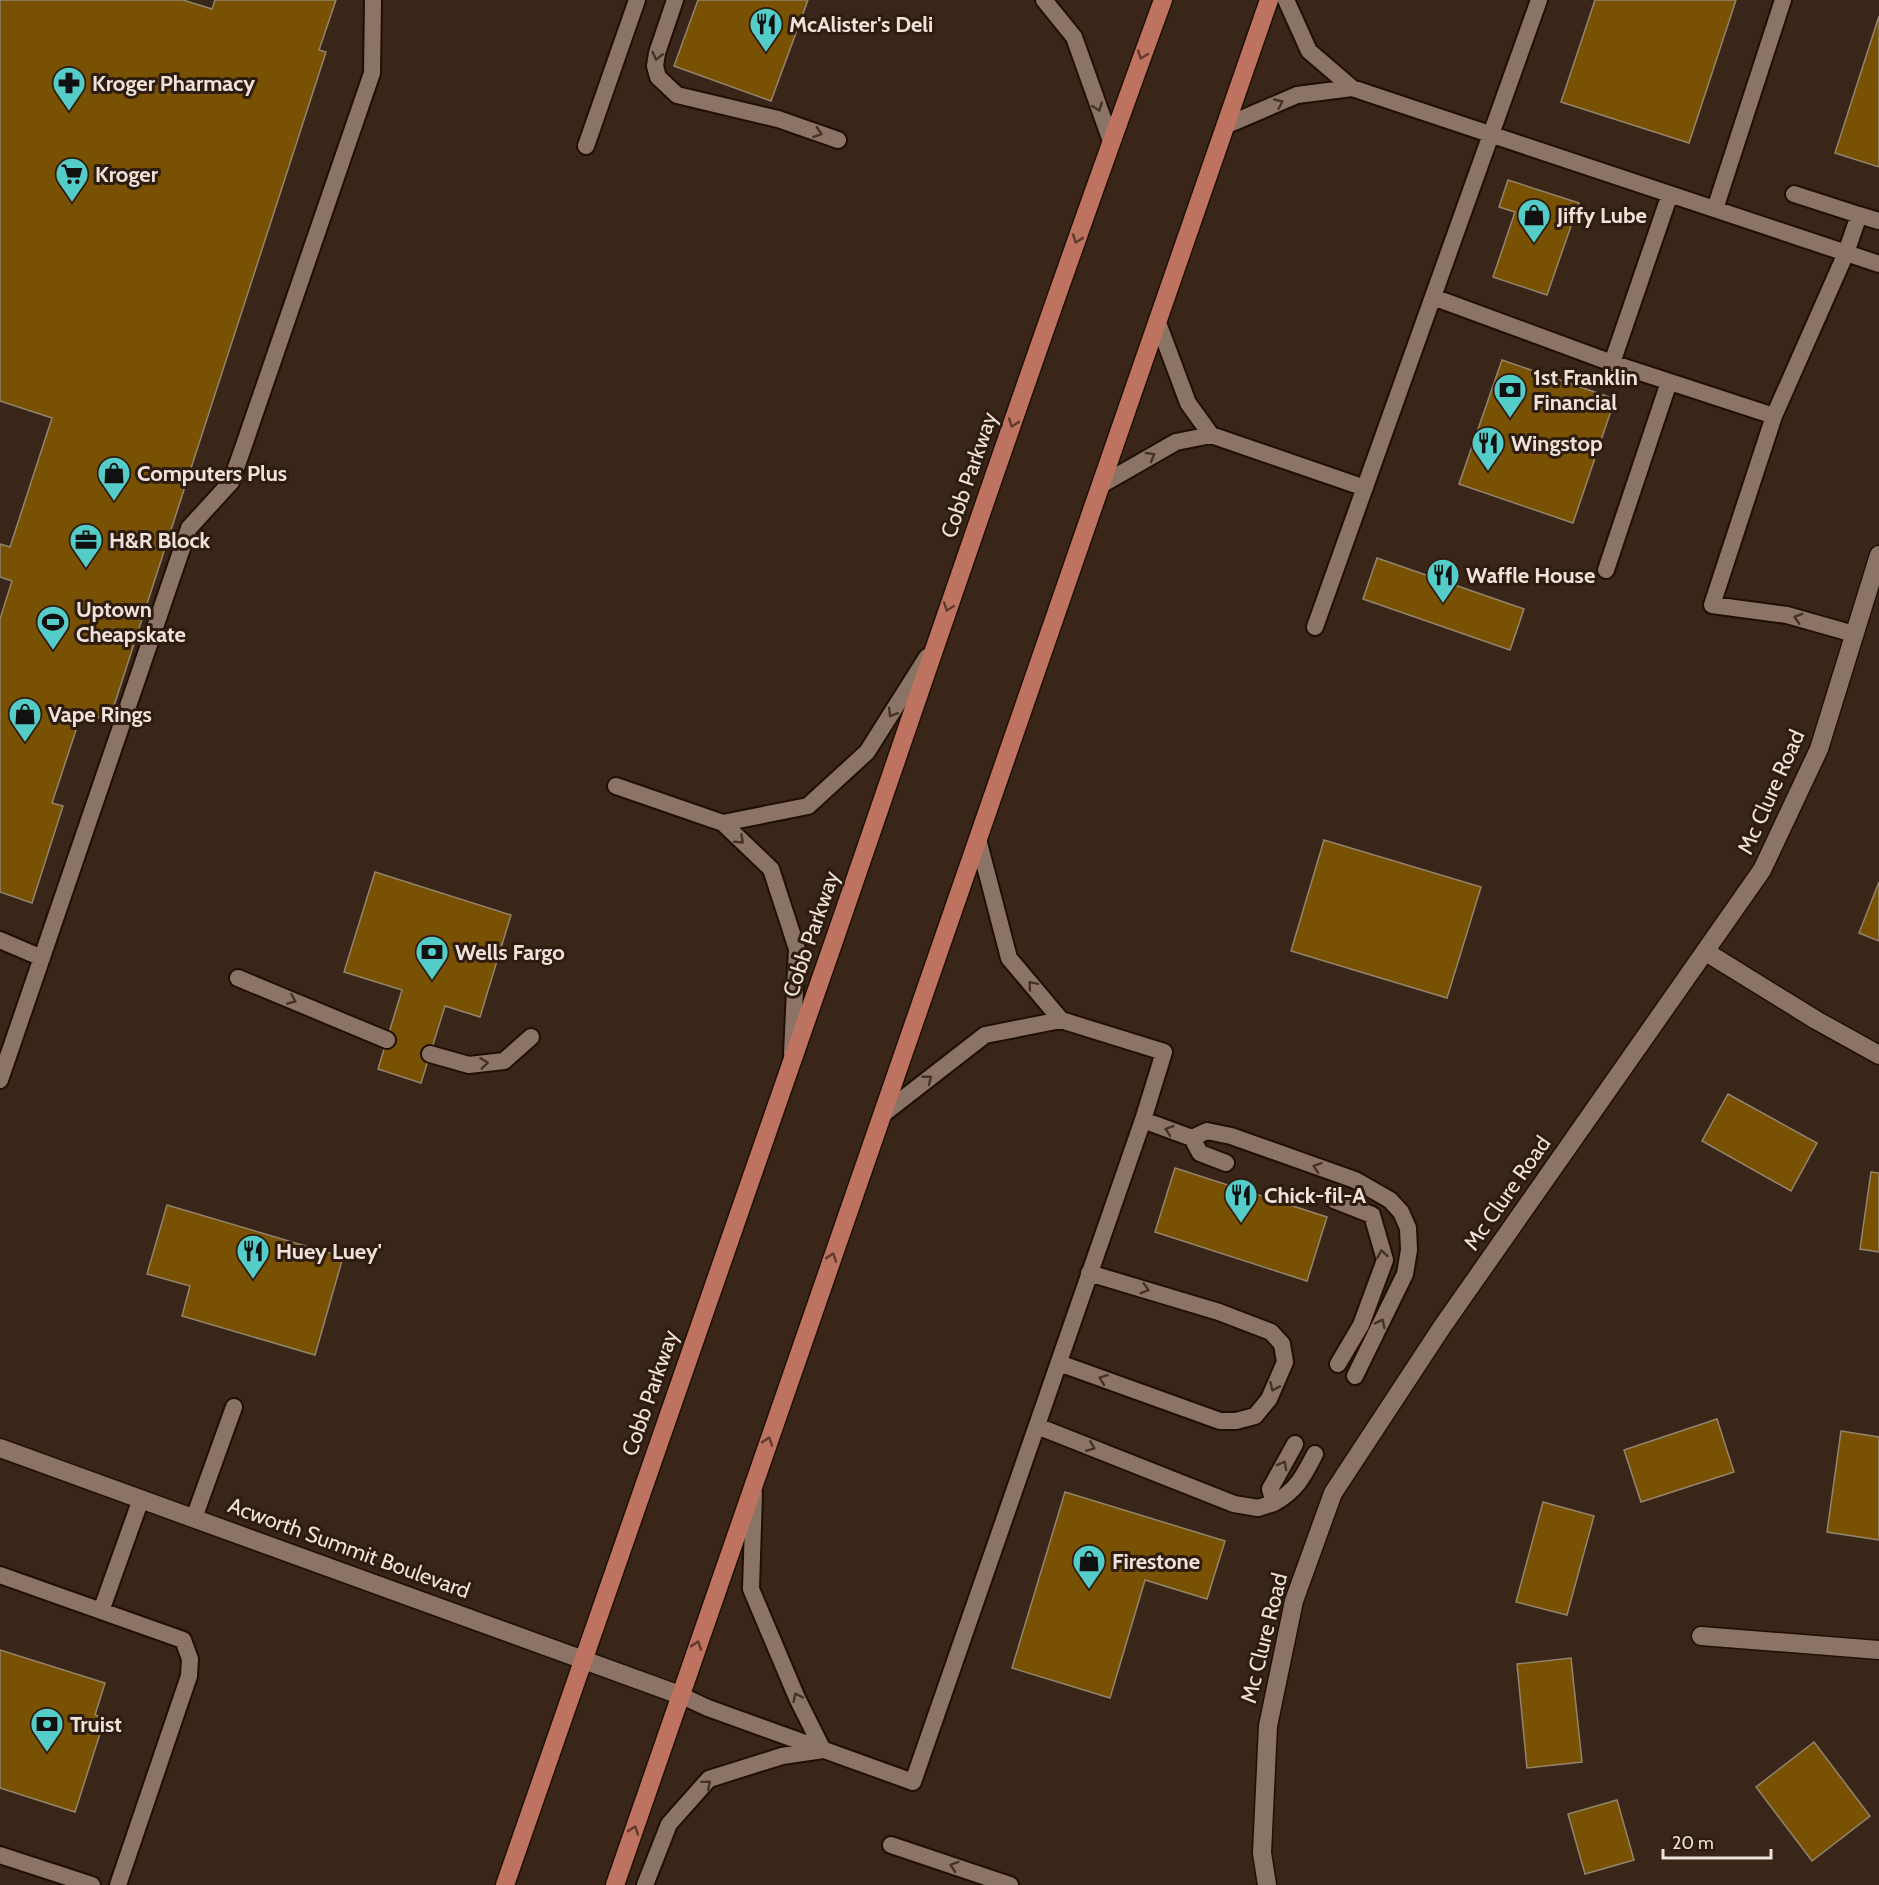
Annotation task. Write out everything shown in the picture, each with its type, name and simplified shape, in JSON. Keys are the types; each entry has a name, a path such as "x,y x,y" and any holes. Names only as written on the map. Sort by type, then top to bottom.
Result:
{"main road":[{"name":"Cobb Parkway","path":"505,1885 792,1063 934,646 1162,0"},
{"path":"615,1885 1269,0"}],"street":[{"name":"Mc Clure Road","path":"1267,1885 1262,1853 1268,1726 1294,1601 1333,1493 1442,1328 1762,870 1819,749 1879,555"},
{"path":"1706,952 1816,1020 1879,1055"},
{"name":"Acworth Summit Boulevard","path":"0,1448 680,1695"},
{"path":"1701,1636 1879,1650"}],"lane":[{"path":"0,1080 189,528 231,482 322,219 372,73 373,0"},
{"path":"586,147 637,0"},
{"path":"675,0 657,53 655,66 658,77 677,95 778,119 838,140"},
{"path":"1044,0 1074,37 1111,141"},
{"path":"1286,0 1309,51 1352,88 1879,264"},
{"path":"1315,627 1539,0"},
{"path":"1715,209 1783,0"},
{"path":"1225,126 1297,95 1352,88"},
{"path":"1612,363 1670,194"},
{"path":"1794,194 1879,221"},
{"path":"1854,634 1787,615 1712,605 1774,416 1846,253 1859,215"},
{"path":"1433,297 1612,363 1774,416"},
{"path":"1157,320 1188,403 1211,435"},
{"path":"1606,570 1670,382"},
{"path":"1101,485 1176,441 1211,435 1365,488"},
{"path":"723,823 808,806 867,752 934,646"},
{"path":"616,786 723,823 771,869 798,948 792,1063"},
{"path":"978,839 1009,958 1061,1020"},
{"path":"0,940 42,958"},
{"path":"238,978 387,1040"},
{"path":"680,1695 708,1708 914,1782 1143,1120 1164,1052 1061,1020 985,1035 882,1115"},
{"path":"430,1054 469,1065 504,1061 531,1037"},
{"path":"1143,1120 1192,1138 1200,1153 1226,1164"},
{"path":"1192,1138 1207,1131 1231,1136 1355,1180 1390,1200 1401,1212 1408,1228 1409,1250 1406,1274 1355,1376"},
{"path":"1334,1200 1372,1215 1385,1260 1361,1325 1338,1365"},
{"path":"1059,1363 1220,1421 1236,1421 1256,1416 1269,1399 1285,1362 1282,1344 1271,1332 1219,1312 1089,1273"},
{"path":"194,1518 234,1407"},
{"path":"1037,1426 1234,1504 1258,1508 1274,1503 1290,1494 1315,1454"},
{"path":"1274,1503 1270,1489 1295,1444"},
{"path":"754,1483 751,1589 797,1698 823,1750"},
{"path":"101,1611 141,1499"},
{"path":"0,1575 183,1640 190,1659 189,1676 118,1885"},
{"path":"645,1885 669,1824 709,1779 782,1756 823,1750"},
{"path":"891,1845 1010,1885"},
{"path":"0,1855 92,1885"}],"building":[{"path":"0,0 183,0 212,9 215,0 336,0 319,50 326,52 109,721 82,712 52,803 63,806 32,903 0,892 0,619 12,581 0,577 0,544 10,547 52,418 0,401"},
{"path":"698,0 808,0 771,101 674,66"},
{"path":"1595,0 1736,0 1689,143 1561,102"},
{"path":"1879,16 1879,167 1835,153"},
{"name":"Jiffy Lube","path":"1508,180 1579,203 1547,295 1493,277 1515,212 1499,207"},
{"path":"1502,360 1615,399 1573,523 1459,484"},
{"name":"Waffle House","path":"1377,558 1524,609 1510,650 1363,599"},
{"path":"1324,840 1481,887 1447,998 1291,951"},
{"name":"Wells Fargo","path":"375,872 511,915 480,1017 445,1006 421,1083 378,1069 402,990 344,972"},
{"path":"1879,882 1879,941 1859,933"},
{"path":"1728,1094 1817,1143 1791,1191 1702,1141"},
{"name":"Chick-fil-A","path":"1175,1168 1327,1217 1307,1281 1155,1232"},
{"path":"1871,1172 1879,1173 1879,1252 1860,1249"},
{"name":"Huey Luey'","path":"167,1205 343,1257 315,1355 182,1316 190,1286 147,1274"},
{"path":"1717,1419 1734,1472 1641,1502 1624,1450"},
{"path":"1841,1431 1879,1437 1879,1540 1827,1532"},
{"name":"Firestone","path":"1065,1492 1225,1541 1207,1599 1145,1580 1110,1698 1012,1668"},
{"path":"1543,1502 1594,1516 1567,1615 1516,1602"},
{"name":"Truist","path":"0,1650 105,1683 95,1715 105,1718 75,1812 0,1788"},
{"path":"1571,1658 1582,1762 1527,1768 1517,1664"},
{"path":"1814,1742 1870,1816 1812,1861 1756,1787"},
{"path":"1617,1800 1634,1860 1585,1874 1568,1814"}],"place":[{"name":"McAlister's Deli","path":"766,53"},
{"name":"Kroger Pharmacy","path":"69,112"},
{"name":"Kroger","path":"72,203"},
{"name":"Jiffy Lube","path":"1534,244"},
{"name":"1st Franklin Financial","path":"1510,419"},
{"name":"Wingstop","path":"1488,472"},
{"name":"Computers Plus","path":"114,502"},
{"name":"H&R Block","path":"86,569"},
{"name":"Waffle House","path":"1443,604"},
{"name":"Uptown Cheapskate","path":"53,651"},
{"name":"Vape Rings","path":"25,743"},
{"name":"Wells Fargo","path":"432,981"},
{"name":"Chick-fil-A","path":"1241,1224"},
{"name":"Huey Luey'","path":"253,1280"},
{"name":"Firestone","path":"1089,1590"},
{"name":"Truist","path":"47,1753"}]}
